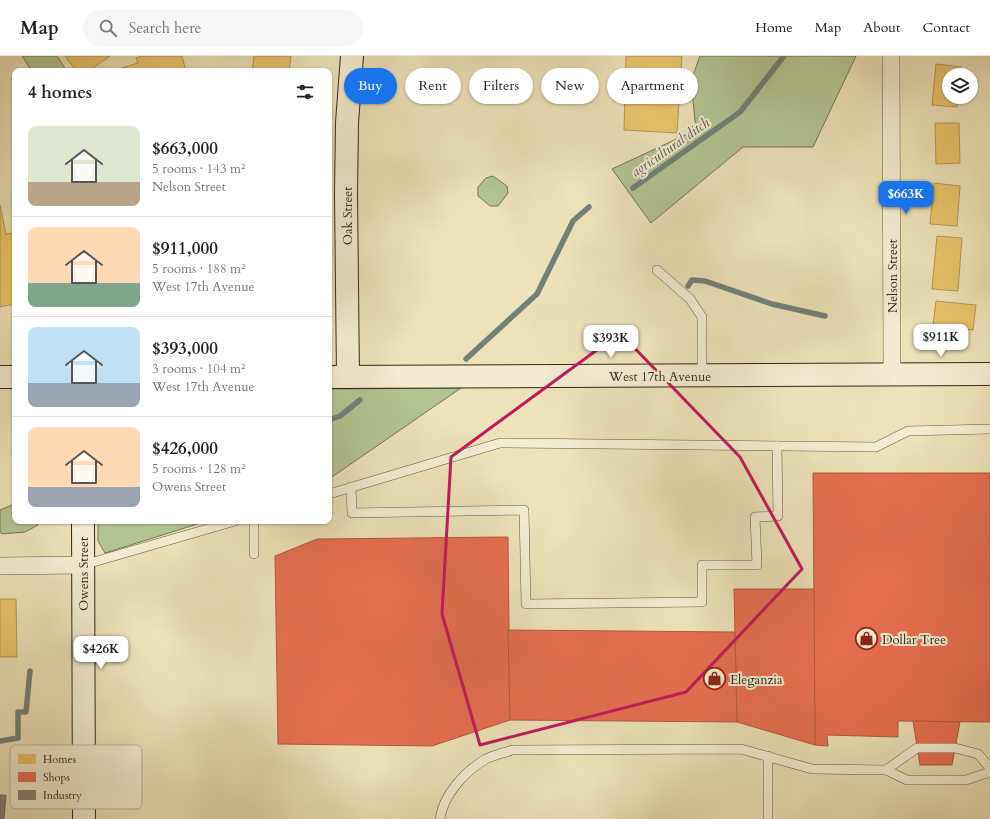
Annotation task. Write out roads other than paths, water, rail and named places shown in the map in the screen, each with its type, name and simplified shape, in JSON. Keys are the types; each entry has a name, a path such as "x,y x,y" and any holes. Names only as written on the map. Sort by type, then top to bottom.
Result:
{"street":[{"name":"Oak Street","path":"339,377 346,193 347,123 352,56"},
{"name":"Nelson Street","path":"891,56 892,375"},
{"name":"West 17th Avenue","path":"339,377 990,374"},
{"path":"0,377 12,377"},
{"name":"Owens Street","path":"83,524 84,745"},
{"path":"0,566 83,565"},
{"name":"Owens Street","path":"84,809 84,819"}],"lane":[{"path":"657,270 690,299 702,317 702,376"},
{"path":"332,493 500,444 876,447 908,431 990,429"},
{"path":"351,487 352,513 524,510 526,604 702,602 702,565 757,565 755,517 778,516 777,446"},
{"path":"83,565 226,524"},
{"path":"254,524 254,554"},
{"path":"886,770 918,748 955,748 978,754 990,768"},
{"path":"440,819 441,813 451,793 467,773 486,759 512,750 741,749 812,769 886,770 907,780 966,780 990,772"},
{"path":"768,756 768,819"}],"waterway":[{"name":"agricultural ditch","path":"633,188 740,112 784,56"},
{"name":"agricultural ditch","path":"466,359 537,294 573,221 589,207"},
{"path":"688,286 692,280 705,281 772,304 825,316"},
{"name":"agricultural ditch","path":"332,419 340,416 360,400"},
{"path":"0,741 18,738 18,712 26,712 30,671"}],"place":[{"name":"Dollar Tree","path":"866,639"},
{"name":"Eleganzia","path":"714,679"}]}
